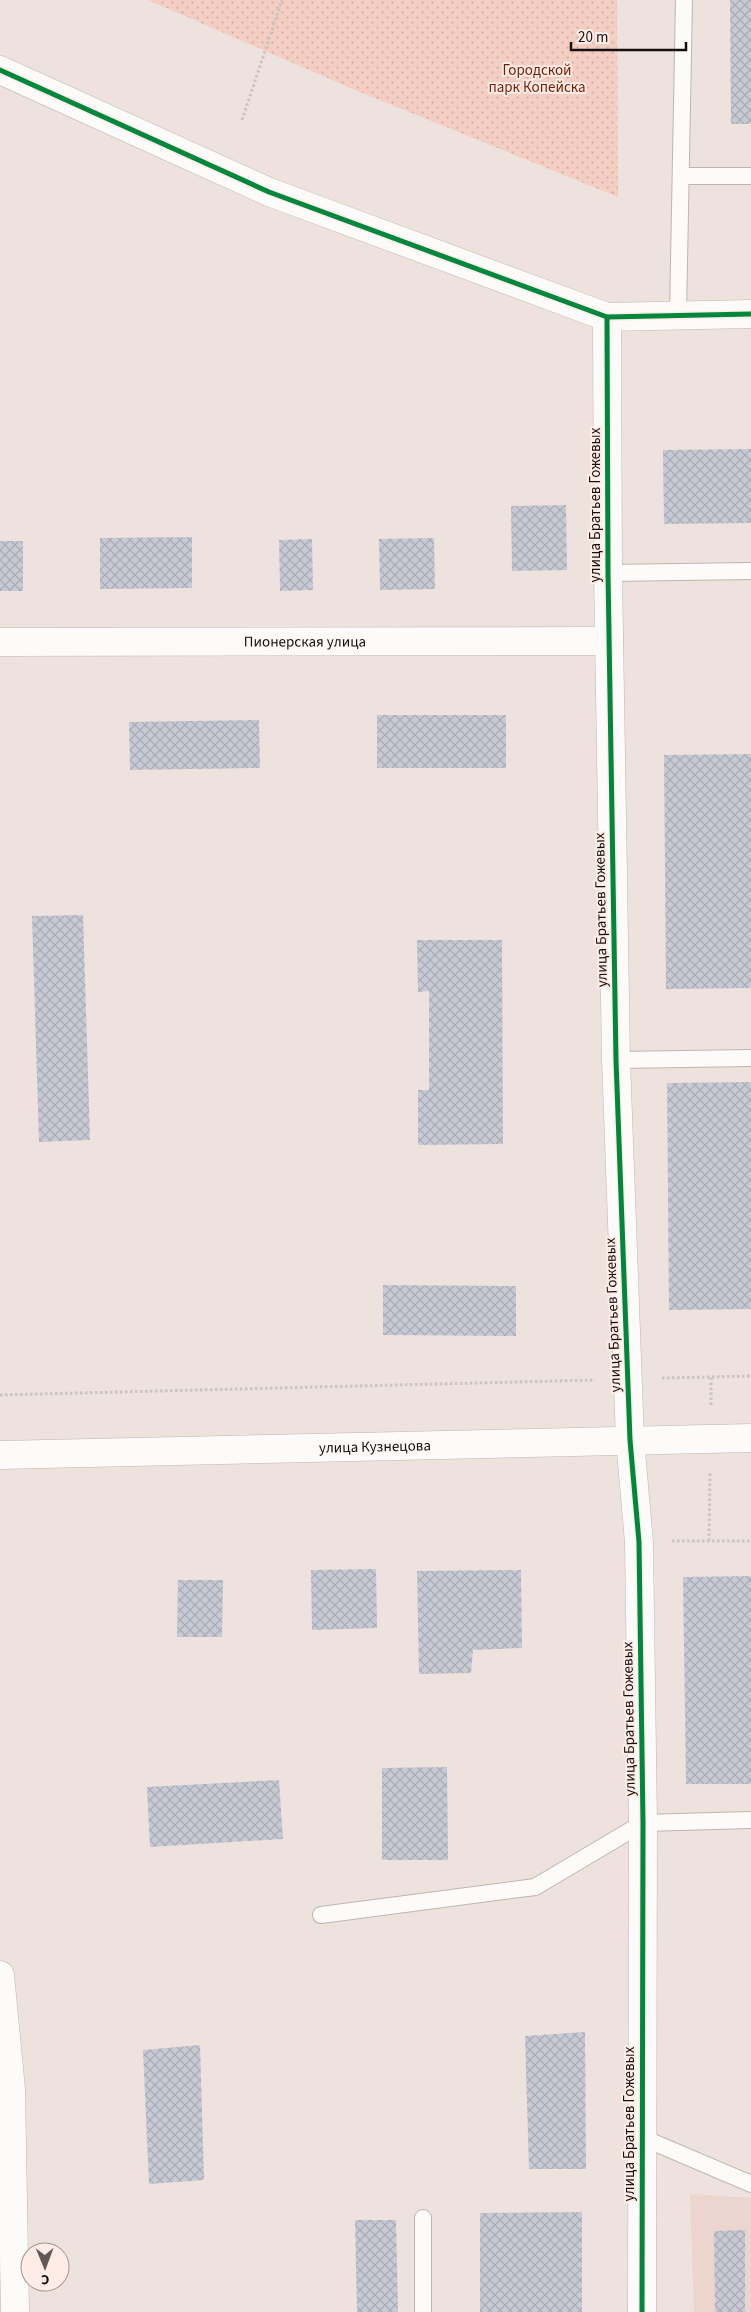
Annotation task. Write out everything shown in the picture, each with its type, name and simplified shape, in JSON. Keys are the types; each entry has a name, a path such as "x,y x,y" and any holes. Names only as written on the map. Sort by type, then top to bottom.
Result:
{"street":[{"path":"0,70 269,192 607,317 751,314"},
{"name":"улица Братьев Гожевых","path":"607,317 608,574 616,1060 627,1379 639,1542 643,1823 642,2312"},
{"name":"Пионерская улица","path":"0,642 609,641"},
{"name":"улица Кузнецова","path":"0,1455 751,1438"},
{"path":"0,1975 11,2089 7,2246 15,2312"}],"lane":[{"path":"678,315 684,0"},
{"path":"680,176 751,176"},
{"path":"608,574 751,571"},
{"path":"616,1060 751,1058"},
{"path":"321,1915 535,1887 643,1823 751,1820"},
{"path":"641,2137 751,2184"},
{"path":"423,2218 423,2312"}],"path":[{"path":"242,120 282,0"},
{"path":"0,1395 751,1376"},
{"path":"639,1542 751,1540"}],"shaded area":[{"path":"690,2194 751,2198 751,2312 694,2312"}],"green space":[{"name":"Городской парк Копейска","path":"148,0 617,0 618,197 355,90"}],"building":[{"path":"730,0 751,0 751,124 731,124"},
{"path":"751,449 751,523 664,524 663,450"},
{"path":"566,505 567,570 512,571 511,506"},
{"path":"192,537 192,588 100,589 100,538"},
{"path":"434,538 435,589 380,590 379,539"},
{"path":"312,539 313,590 280,591 279,540"},
{"path":"0,541 23,541 23,591 0,591"},
{"path":"377,715 506,715 506,768 377,768"},
{"path":"259,720 260,768 130,770 129,722"},
{"path":"751,754 751,988 666,989 664,755"},
{"path":"83,915 90,1140 39,1142 32,916"},
{"path":"417,940 502,940 503,1144 418,1145 418,1090 429,1090 429,991 418,992"},
{"path":"751,1082 751,1309 669,1310 667,1083"},
{"path":"383,1285 516,1286 516,1336 383,1335"},
{"path":"376,1569 377,1628 312,1630 311,1570"},
{"path":"521,1570 522,1648 473,1650 471,1673 419,1674 417,1571"},
{"path":"751,1576 751,1784 686,1784 683,1577"},
{"path":"178,1580 223,1580 222,1637 177,1637"},
{"path":"447,1767 448,1860 382,1860 382,1768"},
{"path":"279,1780 283,1839 150,1847 147,1787"},
{"path":"585,2032 586,2169 529,2169 525,2036"},
{"path":"200,2045 204,2180 149,2184 143,2050"},
{"path":"582,2212 582,2312 480,2312 480,2213"},
{"path":"355,2220 396,2220 398,2312 357,2312"},
{"path":"745,2230 745,2312 715,2312 714,2231"}],"cycle path":[{"path":"0,70 269,192 607,317 751,314"},
{"path":"607,317 608,573 616,1060 630,1440 639,1542 643,1823 642,2312"}]}
